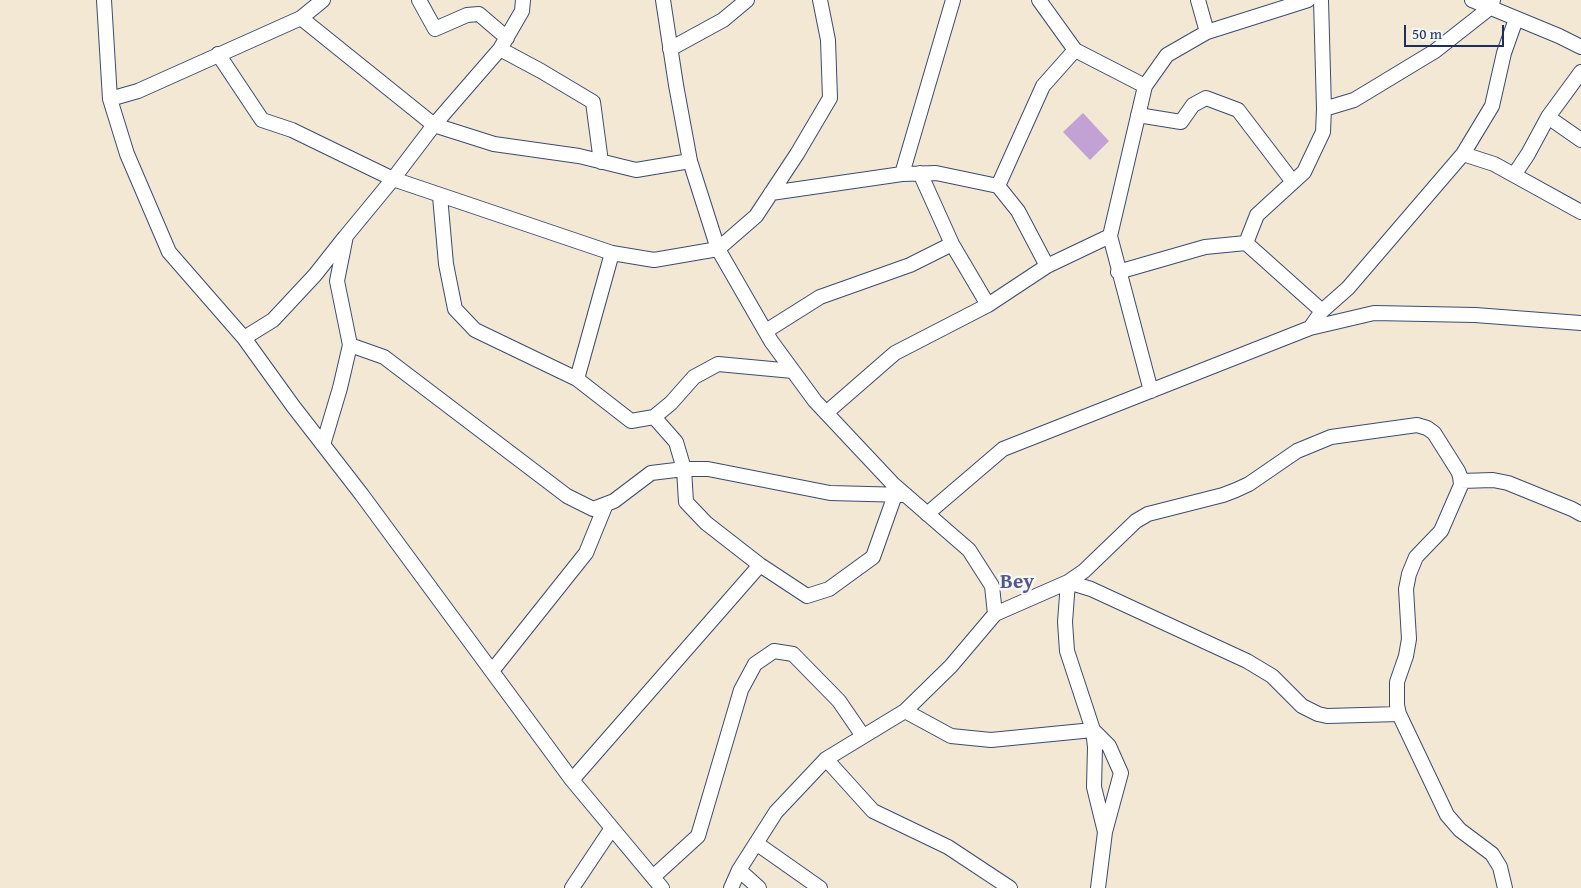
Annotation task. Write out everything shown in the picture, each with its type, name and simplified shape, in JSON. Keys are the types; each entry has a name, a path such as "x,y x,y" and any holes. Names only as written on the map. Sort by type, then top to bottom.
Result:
{"street":[{"path":"104,0 110,99 127,154 169,252 244,338 572,780 657,882 698,836 741,690 755,664 774,651 793,654 840,701 863,736"},
{"path":"110,99 138,91 301,18 324,0"},
{"path":"420,0 435,30 467,15 479,14 503,43 541,71 594,102 601,162"},
{"path":"244,338 273,320 315,275 393,180 434,125 503,43 522,11 523,0"},
{"path":"663,0 690,160 718,249 771,341 815,401 900,495 927,514 968,550 992,586 995,614"},
{"path":"670,49 722,20 747,0"},
{"path":"218,54 262,120 292,130 393,180 612,254 654,260 718,249 756,216 797,154 830,98 828,40 820,0"},
{"path":"902,174 954,0"},
{"path":"1039,0 1075,50 1145,86"},
{"path":"1198,0 1207,32"},
{"path":"1151,391 1110,236 1145,86 1167,55 1207,32 1308,0"},
{"path":"1246,243 1257,216 1304,172 1323,132 1321,0"},
{"path":"1472,0 1492,3 1516,19 1581,47"},
{"path":"1324,109 1354,100 1435,51 1492,3"},
{"path":"301,18 434,125 494,144 579,156 636,170 690,160"},
{"path":"1310,328 1322,311 1348,288 1463,154 1492,106 1504,54 1516,19"},
{"path":"998,186 1043,86 1075,50"},
{"path":"1514,175 1548,117 1581,72"},
{"path":"1138,115 1182,122 1193,105 1206,98 1238,110 1293,182"},
{"path":"1548,117 1581,140"},
{"path":"1463,154 1494,164 1581,212"},
{"path":"771,193 902,174 936,172 998,186 1018,211 1047,266"},
{"path":"920,174 952,244 988,305"},
{"path":"440,196 446,264 455,308 475,330 577,379 631,420 654,416 671,403 694,377 718,364 793,371"},
{"path":"324,445 350,345 337,281 346,236"},
{"path":"826,413 895,353 988,305 1047,266 1110,236"},
{"path":"1118,272 1205,247 1246,243 1322,311"},
{"path":"766,332 820,297 910,264 952,244"},
{"path":"577,379 612,254"},
{"path":"927,514 1003,448 1310,328 1374,313 1475,315 1581,323"},
{"path":"350,345 384,357 567,496 593,509 614,501 651,474 684,469 708,469 830,493 900,495"},
{"path":"654,416 676,442 684,469 686,502 706,523 760,565 807,596 829,589 873,557 900,495"},
{"path":"731,888 739,870 776,812 826,759 905,711 951,666 995,614 1068,582 1091,565 1136,521 1148,514 1210,499 1236,490 1249,484 1297,451 1331,437 1422,426 1434,433 1458,471 1461,481 1458,494 1441,531 1416,557 1408,574 1406,589 1409,640 1406,656 1397,682 1396,697 1399,714 1447,815 1460,830 1492,854 1500,867 1505,888"},
{"path":"1461,481 1493,480 1508,482 1581,514"},
{"path":"492,671 586,553 606,504"},
{"path":"572,780 760,565"},
{"path":"1068,582 1092,589 1247,661 1272,676 1302,706 1318,714 1327,716 1399,714"},
{"path":"1068,582 1065,622 1067,651 1093,730 1095,747 1094,787 1105,832"},
{"path":"905,711 951,736 991,740 1093,730"},
{"path":"1093,730 1109,746 1121,773 1105,832 1101,888"},
{"path":"826,759 873,811 948,848 1003,886"},
{"path":"572,888 612,828"},
{"path":"756,843 820,888"},
{"path":"739,870 759,888"}],"building":[{"path":"1083,113 1109,141 1090,160 1063,132"}],"district":[{"name":"Bey","path":"1017,583"}]}
